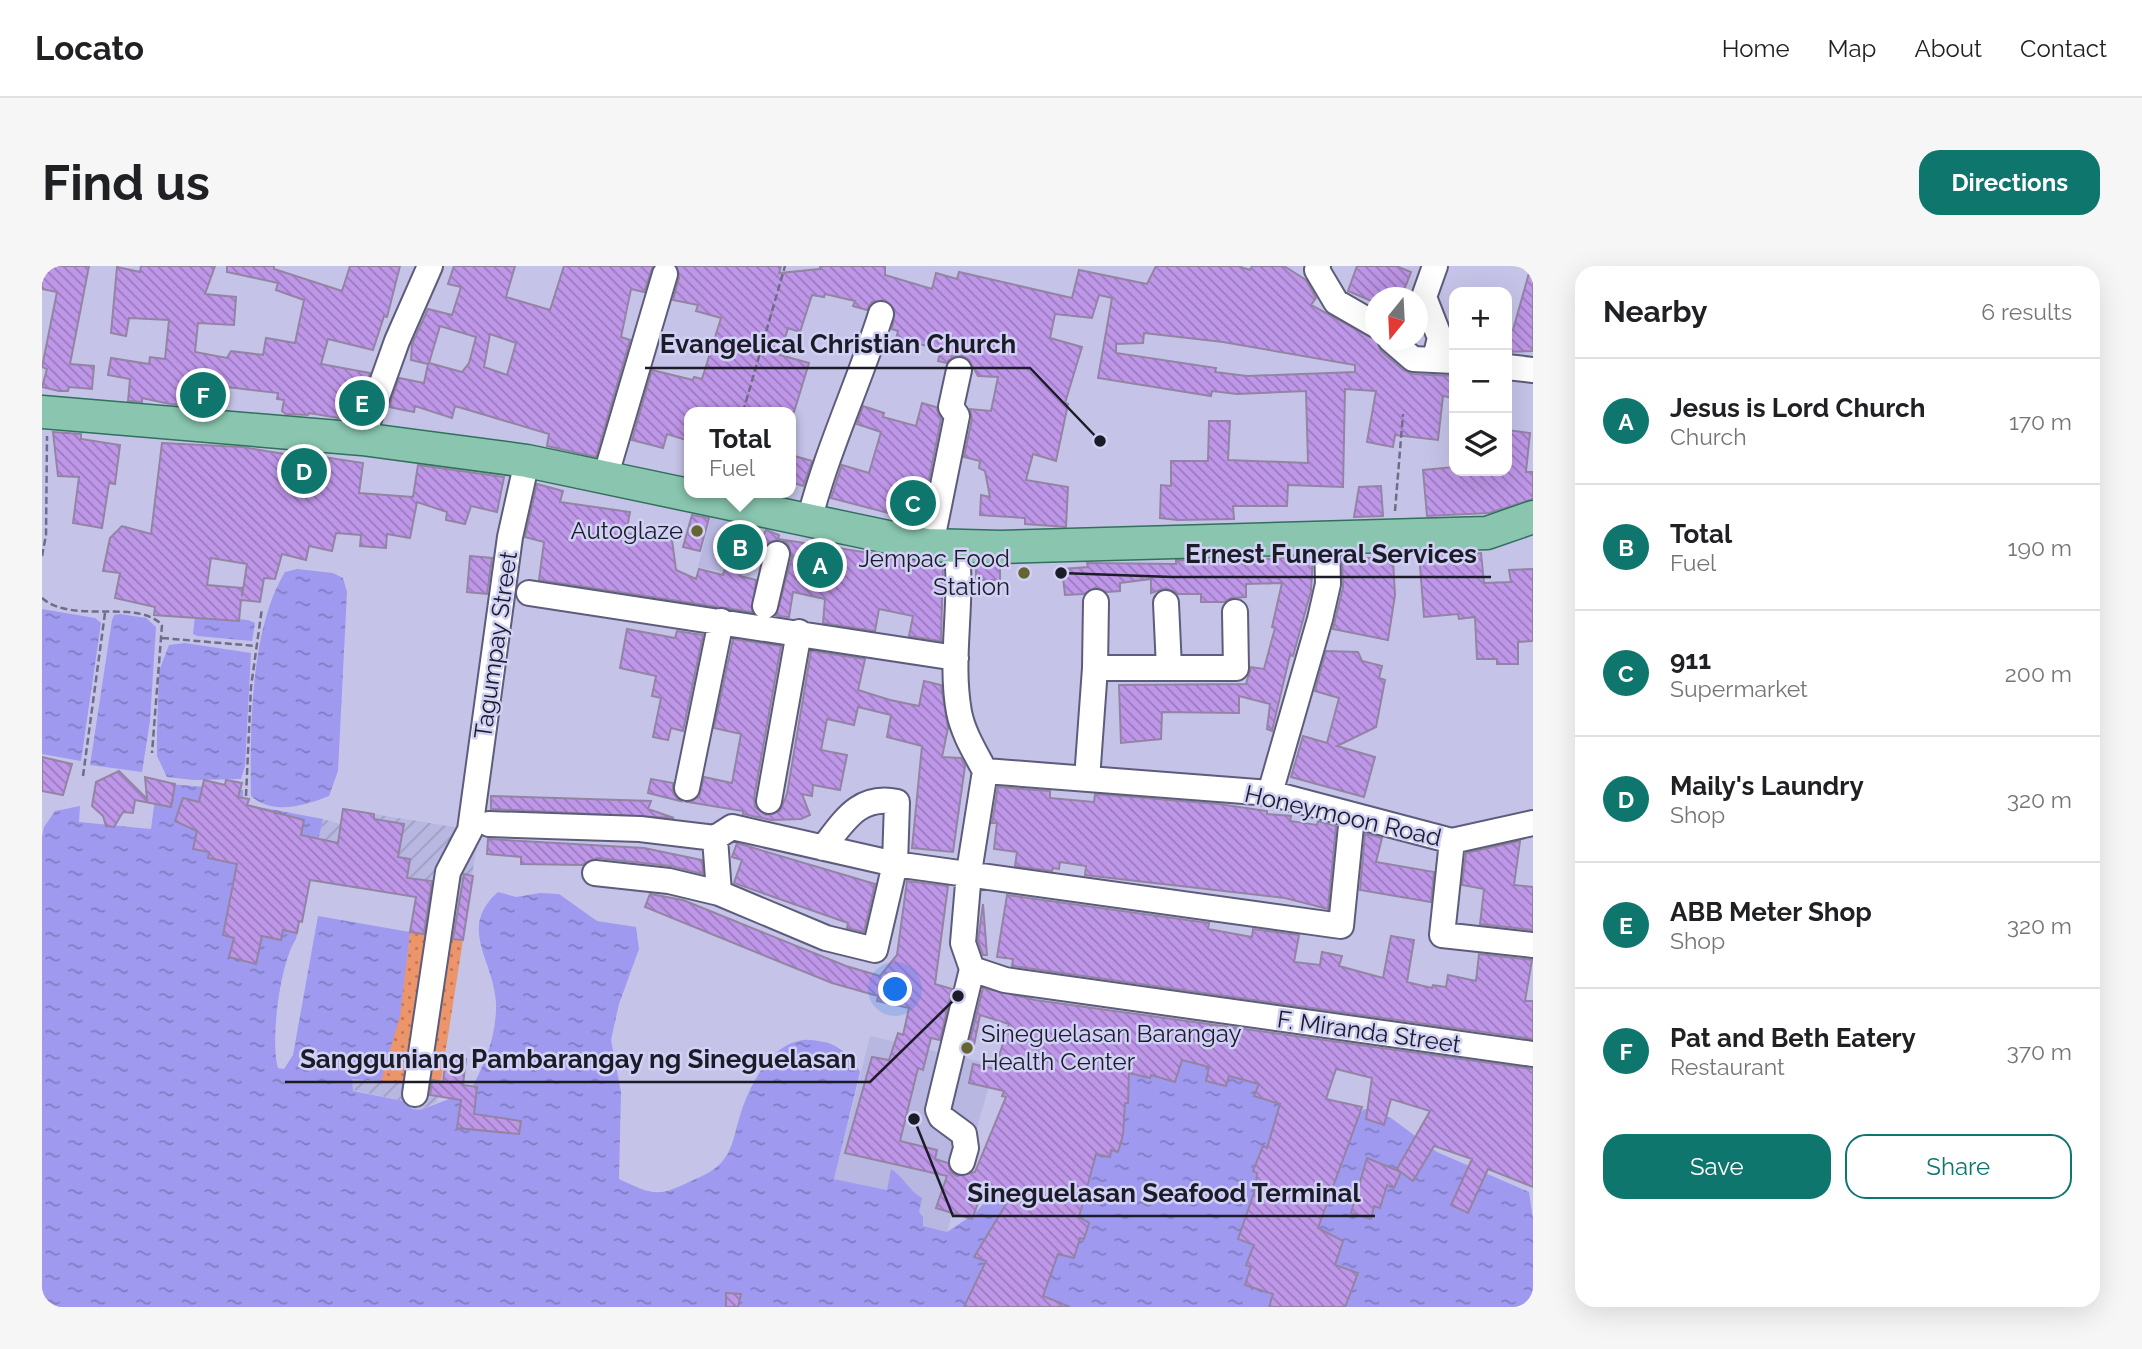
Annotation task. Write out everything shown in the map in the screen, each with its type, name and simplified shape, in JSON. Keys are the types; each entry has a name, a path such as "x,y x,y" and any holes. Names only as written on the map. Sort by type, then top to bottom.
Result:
{"main road":[{"path":"44,420 362,439 527,461 605,478 788,533 944,545 1488,533 1533,517"}],"street":[{"path":"362,439 397,341 430,266"},
{"path":"1412,350 1434,360 1440,338 1424,297 1435,266"},
{"path":"1315,267 1336,302 1365,319"},
{"path":"605,478 665,274"},
{"path":"765,606 788,533 831,448 860,377 881,314"},
{"path":"1512,368 1533,370"},
{"path":"959,370 951,407 957,416 944,545 961,579 956,658 959,712 968,740 985,771 969,872 963,943 972,969 938,1110 940,1117 964,1135 966,1141 962,1162"},
{"name":"Tagumpay Street","path":"415,1094 448,872 480,827 510,537 527,461"},
{"path":"1270,793 1320,620 1328,584 1327,538"},
{"path":"528,593 799,632 956,658"},
{"path":"1087,779 1095,668 1096,602"},
{"path":"1166,603 1170,668"},
{"path":"1095,668 1236,668 1235,612"},
{"path":"687,788 721,621"},
{"path":"769,801 799,632"},
{"name":"Honeymoon Road","path":"985,771 1270,793 1452,841 1533,823"},
{"path":"595,873 669,881 719,893 826,938 875,950 895,864 897,802 878,798 850,813 823,848"},
{"path":"480,827 640,829 715,838 732,827 895,864 969,872 1341,926 1352,816"},
{"path":"715,838 719,893"},
{"path":"1452,841 1442,935 1533,944"},
{"name":"F. Miranda Street","path":"972,969 1005,980 1533,1054"}],"path":[{"path":"744,407 785,266"},
{"path":"1392,536 1403,414"},
{"path":"42,556 46,536 44,420"},
{"path":"42,598 62,607 105,613 118,612 157,620 162,625 152,753"},
{"path":"246,796 256,646 262,608"},
{"path":"83,776 105,613"},
{"path":"162,638 256,646"}],"shaded area":[{"path":"712,512 777,526 749,577 698,567"},
{"path":"343,809 479,831 437,1102 420,1110 412,1109 403,1101 353,1090 351,1085 351,1079 381,1080 416,897 310,880 323,819 340,824"},
{"path":"410,932 463,940 440,1087 432,1086 433,1080 423,1078 422,1086 381,1081 403,988"},
{"path":"870,1036 995,1065 947,1232 923,1226 913,1193 892,1170 887,1190 834,1179"}],"water":[{"path":"297,569 333,573 343,578 347,592 338,771 329,796 309,803 279,807 260,802 251,796 254,681 273,595 285,572"},
{"path":"42,609 95,618 101,623 81,761 42,754"},
{"path":"114,615 146,618 156,627 150,721 142,772 90,765 112,620"},
{"path":"195,615 255,623 252,641 197,636 193,634"},
{"path":"185,643 251,653 245,766 241,779 194,780 167,777 157,756 159,671 169,645"},
{"path":"157,783 243,790 243,804 323,819 296,939 290,950 281,983 275,1040 278,1068 284,1069 293,1055 318,916 410,932 400,1016 381,1081 352,1079 353,1091 403,1101 412,1109 420,1110 470,1091 489,1049 496,1015 494,987 481,945 480,918 486,905 498,892 516,897 540,893 559,894 597,921 636,927 639,949 619,1004 611,1040 621,1092 619,1179 639,1188 654,1192 669,1190 717,1167 730,1149 743,1107 761,1070 780,1050 791,1043 814,1040 840,1049 850,1057 860,1072 834,1179 887,1190 891,1169 922,1198 919,1212 923,1217 923,1226 947,1232 974,1214 990,1197 1004,1174 1074,1093 1180,1047 1349,1126 1364,1109 1391,1118 1437,1152 1529,1192 1533,1219 1533,1307 42,1307 44,827 55,811 80,806 79,822 151,829"}],"building":[{"path":"42,266 89,266 70,364 94,366 92,389 69,387 68,391 59,391 42,387 47,369 42,367 57,292 42,289"},
{"path":"141,266 215,266 205,294 236,297 234,325 198,323 195,352 227,358 231,351 263,355 266,338 295,343 304,300 276,290 278,283 227,272 227,266 274,266 274,269 342,291 350,266 400,266 387,317 384,316 373,350 328,339 321,364 370,373 356,412 340,408 339,418 309,413 286,414 282,411 284,400 277,399 278,393 210,385 208,407 170,404 142,398 142,402 128,401 130,379 108,375 111,358 149,364 150,357 165,359 169,320 129,318 126,336 111,333 117,267 140,272"},
{"path":"454,266 515,266 506,297 550,310 564,266 653,266 644,292 631,289 621,337 630,340 596,457 547,446 549,434 455,406 452,418 415,406 414,412 389,407 399,378 424,383 428,364 411,360 412,344 428,309 452,315 461,287 448,284","holes":["440,326 476,337 469,363 462,372 429,363","490,334 516,343 507,375 484,367"]},
{"path":"677,266 781,266 779,273 820,269 820,266 885,266 885,275 932,289 936,273 957,279 959,272 1072,298 1079,270 1147,284 1156,266 1238,266 1250,270 1252,266 1284,266 1306,280 1316,298 1311,305 1365,334 1365,350 1381,350 1403,370 1412,374 1449,376 1449,397 1443,396 1438,440 1395,435 1393,447 1367,442 1376,391 1345,389 1343,487 1288,485 1287,506 1233,506 1234,519 1160,518 1161,485 1171,486 1171,461 1208,461 1209,421 1230,421 1228,460 1308,463 1306,391 1237,394 1212,391 1211,396 1098,378 1112,298 1099,295 1092,318 1055,314 1050,338 1082,347 1065,403 1068,404 1056,461 1033,454 1026,480 1068,487 1066,527 1025,524 1025,518 980,515 981,495 990,497 985,471 979,468 980,461 964,457 972,419 970,409 991,411 998,377 978,376 969,360 963,356 954,356 946,363 938,361 941,349 896,339 898,331 892,329 895,310 885,300 872,302 867,310 853,306 855,301 825,294 824,297 812,295 800,332 788,328 780,355 809,363 796,407 684,407 684,439 667,434 663,448 632,440 652,370 693,380 694,377 702,379 721,318 696,311 698,305 673,300 679,278","holes":["1144,333 1223,342 1355,365 1355,372 1247,376 1215,372 1216,368 1116,353 1116,344 1143,343"]},
{"path":"1357,266 1396,266 1411,272 1405,287 1365,287 1365,298 1348,291"},
{"path":"1529,273 1533,274 1533,351 1512,352 1513,330"},
{"path":"922,403 936,407 941,419 923,510 902,505 900,516 831,498 842,465 869,473 881,432 857,424 863,406 884,413 883,417 916,426"},
{"path":"1512,431 1530,433 1526,472 1533,472 1533,499 1489,513 1427,516 1423,470 1449,467 1449,476 1512,476"},
{"path":"53,432 81,434 81,439 120,445 115,484 109,483 102,528 73,523 79,477 58,476"},
{"path":"162,443 242,447 363,463 359,493 413,497 418,465 504,477 497,512 471,506 465,524 446,520 447,512 417,502 410,538 387,534 386,548 360,546 361,535 336,533 332,551 309,546 306,560 282,554 275,579 264,578 260,602 241,600 239,621 154,615 155,607 115,598 120,573 103,571 110,538 122,526 151,534","holes":["211,558 247,564 242,596 242,588 207,585"]},
{"path":"796,456 812,461 803,486 796,484"},
{"path":"537,484 563,491 560,502 630,512 626,533 672,540 676,570 696,579 699,569 723,575 737,529 763,536 766,530 779,535 779,539 767,543 762,551 748,548 740,576 756,580 752,612 539,580 544,542 525,537"},
{"path":"1381,486 1383,516 1354,517 1359,487"},
{"path":"692,515 709,518 700,551 683,547"},
{"path":"781,539 943,564 941,641 909,636 913,616 879,609 875,631 823,623 825,599 793,592 789,617 776,616 792,557 788,544"},
{"path":"1455,552 1455,555 1481,553 1484,583 1511,582 1509,570 1533,569 1533,641 1518,642 1518,664 1497,664 1497,659 1477,659 1475,617 1459,619 1458,614 1424,617 1419,553"},
{"path":"470,556 492,558 487,594 467,592"},
{"path":"1313,556 1311,591 1293,656 1290,655 1272,731 1267,729 1270,704 1239,696 1239,713 1162,712 1161,739 1121,743 1119,685 1246,684 1251,667 1264,669 1275,628 1272,627 1282,583 1246,584 1246,597 1231,598 1224,602 1201,602 1201,594 1178,594 1166,588 1151,593 1151,579 1120,583 1120,591 1107,592 1096,587 1084,594 1065,595 1062,569 1088,567 1087,563 1176,564 1176,560 1232,561"},
{"path":"1342,556 1393,560 1395,595 1388,640 1333,629 1343,587"},
{"path":"976,565 1000,565 1000,580 976,580"},
{"path":"627,629 675,638 677,631 703,635 683,731 671,728 668,740 653,737 661,698 652,696 656,676 620,668"},
{"path":"733,639 781,646 754,798 755,807 766,815 780,811 787,794 811,651 865,659 858,690 890,700 919,706 924,681 941,685 948,728 942,757 961,758 965,766 953,852 912,848 922,746 887,737 891,715 858,707 854,725 827,719 821,750 847,755 840,790 813,785 812,796 802,794 810,815 801,819 771,820 743,814 743,811 688,802 699,797 704,777 732,783 741,734 714,728"},
{"path":"1326,651 1358,652 1362,661 1382,666 1379,678 1385,680 1376,727 1337,746 1375,757 1364,797 1291,777 1303,736 1327,743 1339,698 1315,691"},
{"path":"42,757 72,764 63,795 42,791"},
{"path":"119,771 147,799 145,777 175,784 171,807 135,800 133,813 123,812 114,827 106,826 103,816 92,806 96,782"},
{"path":"651,779 673,783 673,793 680,801 648,793"},
{"path":"204,780 225,785 226,780 242,783 238,797 249,799 247,805 304,820 301,835 338,843 343,809 374,814 374,819 404,824 398,857 410,859 407,878 432,881 424,934 410,932 416,897 310,880 302,922 299,921 297,933 283,930 281,940 262,936 256,964 229,957 234,938 223,935 237,864 208,858 209,852 193,849 197,831 175,821 183,798 199,802"},
{"path":"998,787 1050,791 1050,798 1094,802 1095,794 1219,804 1291,816 1290,821 1317,825 1318,821 1336,826 1328,909 1285,898 1085,875 1086,866 1060,862 1059,869 1053,868 1052,871 1015,866 1017,852 994,849 997,823 992,823"},
{"path":"491,796 651,801 648,809 674,818 491,809"},
{"path":"1365,833 1382,838 1376,862 1434,872 1431,902 1360,890"},
{"path":"488,839 644,848 702,860 703,874 671,866 597,858 582,865 521,864 521,857 487,854"},
{"path":"1520,841 1514,885 1533,887 1533,930 1480,924 1484,889 1462,885 1466,853"},
{"path":"737,843 875,884 864,932 847,928 848,923 734,883 742,860 732,857"},
{"path":"464,874 473,876 463,940 453,939"},
{"path":"907,881 948,886 935,984 952,989 940,1040 931,1038 923,1070 918,1068 900,1141 937,1150 935,1159 948,1163 951,1172 957,1176 975,1172 1006,1097 1002,1096 1004,1091 969,1083 973,1064 995,1069 1009,1024 980,1015 973,1050 968,1049 983,988 1035,1000 1533,1069 1533,1187 1488,1169 1468,1213 1451,1205 1472,1159 1434,1146 1413,1181 1397,1169 1430,1111 1391,1099 1384,1125 1366,1119 1372,1078 1336,1069 1326,1099 1362,1107 1318,1228 1343,1241 1335,1265 1358,1273 1345,1307 1269,1307 1273,1294 1245,1285 1251,1267 1246,1265 1254,1245 1238,1239 1256,1187 1257,1173 1253,1171 1263,1146 1267,1148 1280,1104 1254,1096 1259,1084 1229,1076 1226,1086 1206,1081 1209,1067 1182,1060 1175,1082 1151,1075 1150,1078 1129,1073 1128,1103 1125,1103 1123,1135 1118,1152 1111,1150 1110,1157 1096,1154 1079,1217 1089,1223 1084,1239 1080,1238 1074,1258 1058,1254 1043,1296 1070,1307 964,1307 986,1261 974,1257 1011,1196 985,1185 972,1219 936,1208 947,1176 845,1153 872,1057 889,1060 898,1033 903,1035 909,1008 877,1001 878,996 832,983 645,907 650,894 683,900 846,966 880,976 897,955"},
{"path":"1007,895 1209,923 1208,929 1252,937 1253,929 1299,935 1294,962 1320,965 1322,952 1342,956 1339,966 1383,978 1391,936 1414,940 1407,982 1432,988 1433,985 1446,987 1448,975 1476,981 1479,954 1532,960 1525,1001 1533,1001 1533,1039 1012,966 1013,959 997,957"},
{"path":"983,904 987,955 983,955 978,941"},
{"path":"446,1056 466,1059 463,1085 477,1087 474,1114 521,1121 519,1134 457,1128 461,1100 430,1095 432,1080 443,1082"},
{"path":"1367,1158 1401,1172 1394,1188 1387,1185 1380,1208 1374,1206 1371,1219 1351,1213"},
{"path":"726,1293 741,1294 738,1307 726,1307"}],"place":[{"name":"Pat and Beth Eatery","path":"203,395"},
{"name":"ABB Meter Shop","path":"362,403"},
{"name":"Evangelical Christian Church","path":"1100,441"},
{"name":"Maily's Laundry","path":"304,471"},
{"name":"911","path":"913,503"},
{"name":"Autoglaze","path":"697,531"},
{"name":"Total","path":"740,547"},
{"name":"Jesus is Lord Church","path":"820,565"},
{"name":"Jempac Food Station","path":"1024,573"},
{"name":"Ernest Funeral Services","path":"1061,573"},
{"name":"Sangguniang Pambarangay ng Sineguelasan","path":"958,996"},
{"name":"Sineguelasan Barangay Health Center","path":"967,1048"},
{"name":"Sineguelasan Seafood Terminal","path":"914,1119"}]}
